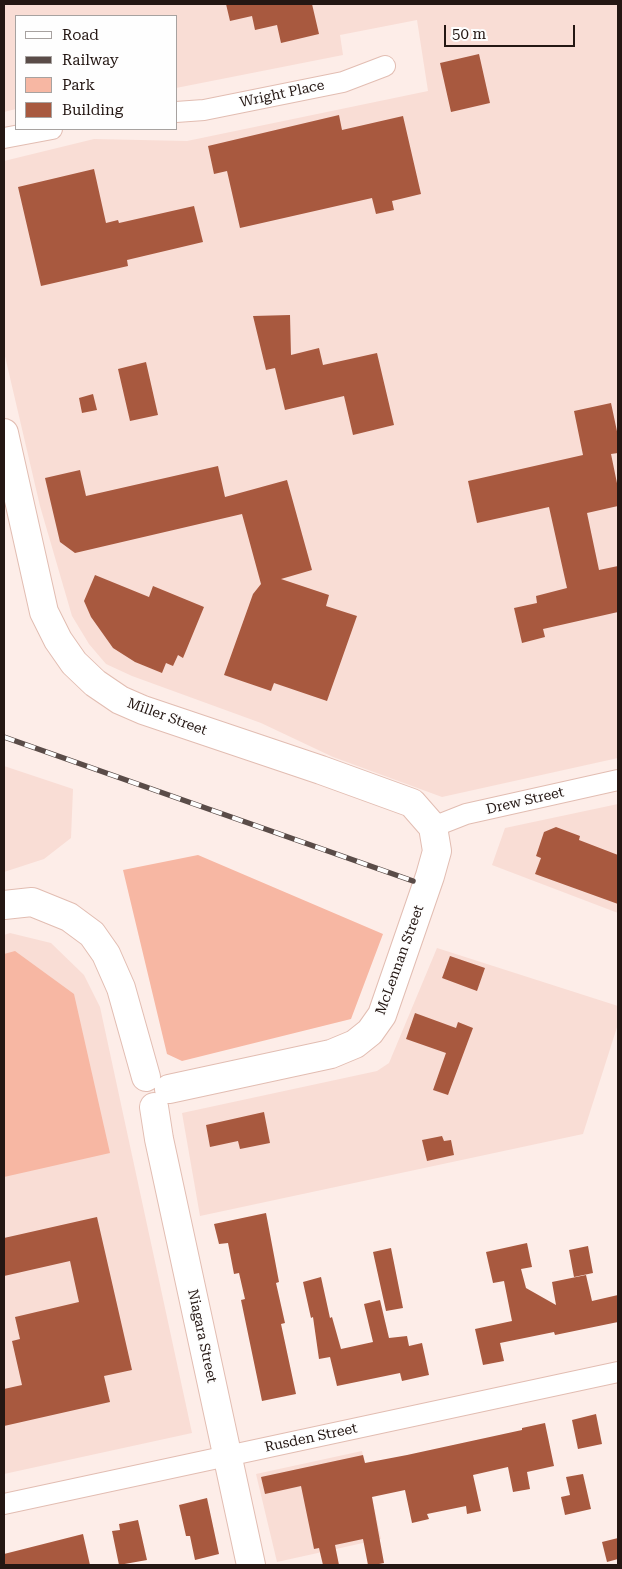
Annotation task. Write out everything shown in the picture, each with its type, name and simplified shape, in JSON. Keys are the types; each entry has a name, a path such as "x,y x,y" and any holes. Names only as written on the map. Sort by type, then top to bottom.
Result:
{"street":[{"name":"Wright Place","path":"178,112 204,110 343,82 385,66"},
{"path":"4,138 47,130"},
{"name":"Miller Street","path":"4,433 12,510 44,612 58,640 74,664 95,683 120,700 143,710 322,770 412,803 433,827"},
{"name":"Drew Street","path":"433,827 466,814 618,780"},
{"name":"McLennan Street","path":"156,1091 331,1054 355,1044 370,1032 382,1015 430,876 437,851 433,827"},
{"name":"Niagara Street","path":"4,905 32,902 69,918 92,934 106,954 121,988 156,1091 158,1139 251,1565"},
{"name":"Rusden Street","path":"4,1504 618,1372"}],"shaded area":[{"path":"4,4 618,4 618,758 442,797 333,757 261,723 132,676 106,664 89,644 72,616 40,506 4,352 4,161 94,139 187,141 428,91 417,20 340,35 343,55 178,88 178,15 15,15 15,109 4,112"},
{"path":"4,766 73,789 71,838 44,859 4,872"},
{"path":"618,804 618,913 492,865 505,828"},
{"path":"10,933 51,943 84,975 100,1007 192,1433 4,1474 4,935"},
{"path":"437,948 618,1006 618,1024 583,1134 200,1216 182,1113 377,1071 389,1063"},
{"path":"362,1451 381,1539 277,1562 256,1474"}],"green space":[{"path":"198,855 383,934 351,1019 182,1061 167,1054 123,870"},
{"path":"15,951 74,994 110,1153 4,1177 4,954"}],"building":[{"path":"226,4 312,4 319,34 281,43 277,25 255,30 252,16 230,21"},
{"path":"479,54 490,103 451,112 440,63"},
{"path":"339,115 342,130 403,116 421,194 392,201 394,210 376,214 372,198 240,228 227,171 214,174 208,146"},
{"path":"94,169 106,223 118,220 119,223 194,206 203,242 127,260 128,266 41,286 18,187"},
{"path":"290,315 291,355 319,348 323,365 377,353 394,425 353,435 344,396 285,410 275,368 266,370 253,316"},
{"path":"146,362 158,415 130,421 118,369"},
{"path":"93,394 97,410 82,413 79,398"},
{"path":"611,403 618,436 618,453 611,454 618,488 618,506 587,513 599,570 618,566 618,612 543,629 545,637 522,643 514,608 537,603 536,596 567,588 549,507 477,523 468,481 583,455 574,411"},
{"path":"218,466 225,497 287,480 312,570 281,579 329,595 326,606 357,616 327,701 274,683 271,691 224,675 253,594 261,584 242,514 75,553 60,542 45,478 80,470 86,496"},
{"path":"95,575 149,597 153,586 204,607 183,658 178,655 173,666 166,663 162,673 135,662 113,648 91,617 84,601"},
{"path":"556,827 580,836 579,840 618,855 618,904 535,874 541,858 536,856 544,832"},
{"path":"450,956 485,968 477,991 442,978"},
{"path":"415,1013 456,1028 458,1022 473,1028 448,1095 433,1090 446,1053 406,1039"},
{"path":"264,1112 270,1143 240,1149 238,1141 210,1147 206,1125"},
{"path":"442,1136 444,1141 451,1140 454,1155 427,1161 422,1140"},
{"path":"266,1213 279,1282 276,1283 285,1323 281,1324 296,1394 262,1401 241,1300 245,1299 239,1273 234,1274 228,1243 219,1244 214,1224"},
{"path":"97,1217 132,1370 104,1376 110,1402 4,1426 4,1389 22,1385 12,1341 20,1339 15,1317 79,1302 70,1261 4,1276 4,1238"},
{"path":"527,1243 532,1267 521,1269 526,1288 556,1305 552,1282 586,1275 592,1301 618,1295 618,1322 555,1335 554,1332 500,1343 504,1361 483,1365 475,1329 512,1321 504,1281 493,1283 486,1252"},
{"path":"588,1246 593,1273 574,1277 569,1250"},
{"path":"391,1248 403,1308 386,1311 373,1252"},
{"path":"321,1277 330,1318 332,1317 341,1349 373,1342 364,1304 380,1300 389,1338 407,1336 409,1346 422,1343 429,1375 402,1381 400,1373 337,1386 330,1357 319,1359 313,1317 311,1318 303,1282"},
{"path":"596,1414 602,1444 578,1449 572,1420"},
{"path":"545,1423 554,1466 527,1472 530,1489 513,1492 508,1467 473,1475 481,1511 467,1514 466,1506 427,1514 429,1519 412,1523 405,1490 372,1497 384,1563 374,1565 368,1565 363,1539 335,1545 339,1565 323,1565 319,1548 314,1549 301,1486 265,1494 261,1477 363,1455 365,1463 522,1430 522,1428"},
{"path":"583,1474 591,1509 565,1515 561,1497 570,1495 566,1477"},
{"path":"207,1498 219,1554 195,1560 190,1536 186,1536 179,1505"},
{"path":"138,1520 147,1560 119,1565 112,1531 120,1530 119,1524"},
{"path":"83,1534 90,1565 4,1565 4,1554"},
{"path":"618,1538 618,1559 607,1562 602,1542"}],"railway":[{"path":"4,737 413,881"}]}
